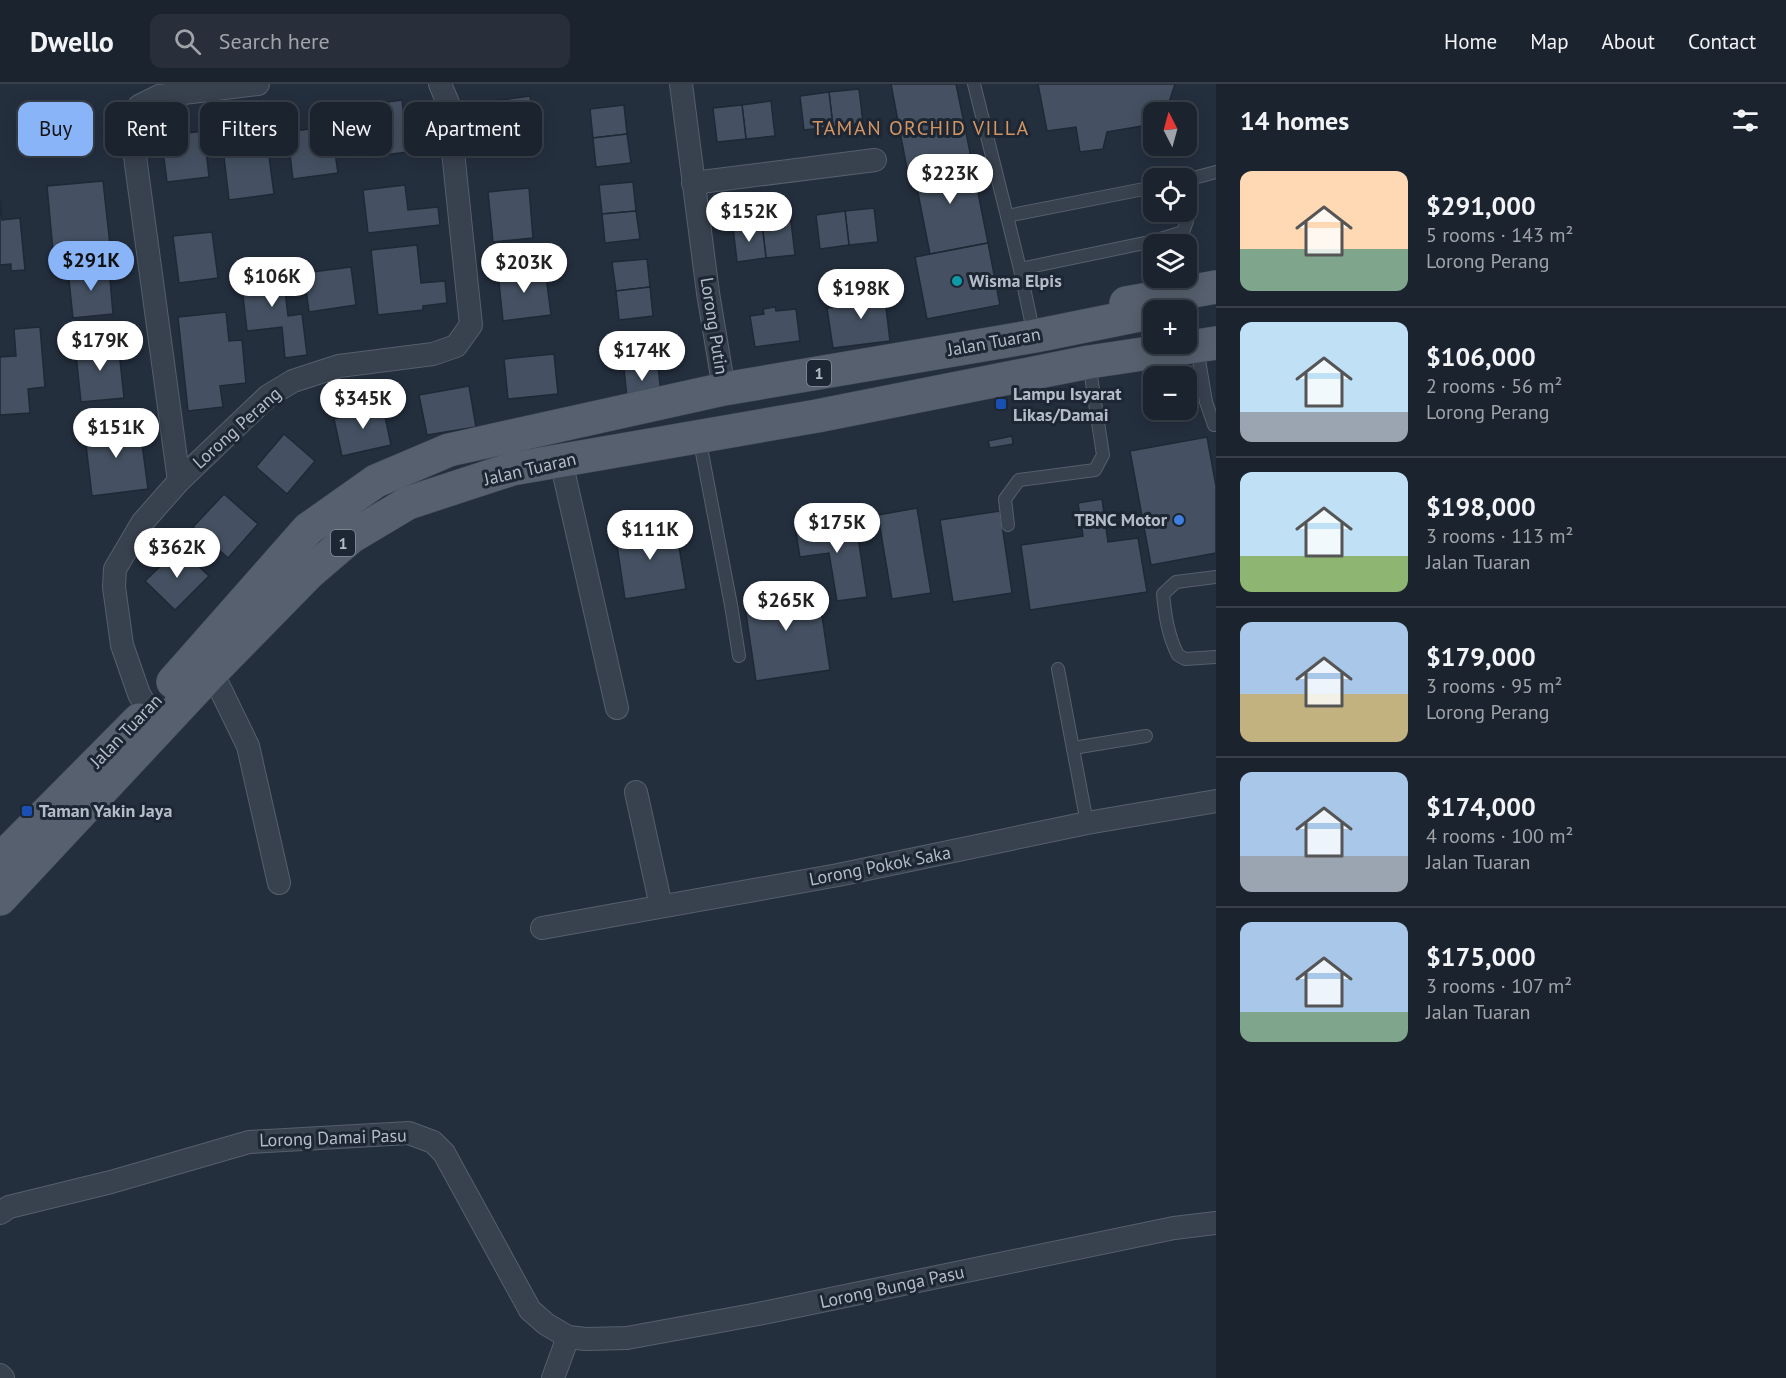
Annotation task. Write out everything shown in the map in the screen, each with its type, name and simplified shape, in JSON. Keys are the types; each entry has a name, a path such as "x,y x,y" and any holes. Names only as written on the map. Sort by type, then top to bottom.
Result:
{"main road":[{"path":"1082,325 1122,304 1216,287"},
{"path":"1197,304 1216,301"},
{"name":"Jalan Tuaran","path":"0,860 148,710 308,529 376,481 449,450 724,389 1035,336 1143,314"},
{"name":"Jalan Tuaran","path":"0,899 212,672 309,573 351,537 408,503 512,469 817,416 1089,362 1207,345"}],"street":[{"name":"Lorong Perang","path":"179,481 131,127 138,106 159,96 258,84"},
{"name":"Lorong Perang","path":"148,710 139,694 122,645 114,587 115,569 142,523 179,481 268,396 292,381 339,366 433,354 456,346 471,325 448,103 440,84"},
{"name":"Lorong Putin","path":"681,84 693,183 724,389"},
{"path":"693,183 875,160"},
{"path":"561,461 617,708"},
{"path":"212,672 248,746 279,883"},
{"path":"636,792 661,906"},
{"name":"Lorong Pokok Saka","path":"542,928 838,875 1087,823 1216,801"},
{"name":"Lorong Damai Pasu","path":"0,1213 9,1207 111,1182 249,1142 409,1133 433,1142 444,1153 530,1310 546,1324 568,1337"},
{"name":"Lorong Bunga Pasu","path":"568,1337 604,1340 671,1330 769,1312 1174,1228 1216,1223"},
{"path":"553,1378 568,1337"}],"lane":[{"path":"974,84 1035,336"},
{"path":"1197,177 1216,172"},
{"path":"1007,216 1143,189"},
{"path":"1020,269 1154,241 1183,232 1187,222"},
{"path":"1207,345 1206,402 1214,425 1216,425"},
{"path":"1008,525 1005,499 1019,480 1095,470 1103,455 1089,362"},
{"path":"699,436 739,656"},
{"path":"1216,578 1176,582 1162,594 1165,616 1178,656 1185,659 1216,657"},
{"path":"1058,669 1087,823"},
{"path":"1073,748 1146,736"}],"building":[{"path":"891,84 956,84 971,157 907,169"},
{"path":"1038,84 1175,84 1169,102 1143,102 1143,126 1107,132 1103,149 1080,152 1076,127 1047,131"},
{"path":"859,89 863,123 833,127 829,92"},
{"path":"829,92 833,127 804,130 800,96"},
{"path":"530,96 531,102 487,102"},
{"path":"402,100 404,152 392,154 392,102 388,102"},
{"path":"771,101 775,136 746,139 742,105"},
{"path":"624,105 627,134 593,138 590,109"},
{"path":"742,105 746,139 717,142 713,108"},
{"path":"310,129 310,156 335,156 338,173 293,179 290,156 298,156 298,130"},
{"path":"200,131 200,156 207,156 209,177 167,182 164,156 188,156 188,133"},
{"path":"627,134 631,163 596,167 593,138"},
{"path":"224,156 269,156 274,194 229,200"},
{"path":"971,157 988,243 930,254 913,168"},
{"path":"103,181 110,245 53,251 47,186"},
{"path":"633,182 636,211 602,214 599,185"},
{"path":"405,185 408,210 438,207 440,225 368,233 363,190"},
{"path":"529,188 533,238 493,242 488,192"},
{"path":"0,200 2,220 20,218 25,270 11,271 11,264 0,265"},
{"path":"874,208 878,242 849,245 845,211"},
{"path":"636,211 640,239 605,243 602,214"},
{"path":"845,211 849,245 820,249 816,215"},
{"path":"791,221 795,255 766,258 762,224"},
{"path":"762,224 766,258 737,262 733,227"},
{"path":"212,232 218,278 179,283 173,236"},
{"name":"Wisma Elpis","path":"988,243 1000,305 927,319 915,257"},
{"path":"417,245 421,283 445,281 447,303 423,306 423,310 378,315 371,250"},
{"path":"647,259 650,287 616,291 612,262"},
{"path":"282,265 288,316 302,314 307,355 285,358 282,327 247,331 240,270"},
{"path":"109,267 113,314 73,318 68,271"},
{"path":"351,267 356,305 309,312 304,273"},
{"path":"545,268 551,315 503,321 498,273"},
{"path":"883,283 890,341 833,348 827,308 865,303 863,285"},
{"path":"650,287 653,316 619,320 616,291"},
{"path":"775,307 776,311 796,309 800,341 755,347 750,316 764,314 763,309"},
{"path":"226,312 229,341 242,340 246,383 220,386 223,407 188,411 178,317"},
{"path":"40,327 45,387 28,389 30,413 0,415 0,357 16,356 14,329"},
{"path":"655,337 658,366 624,369 621,340"},
{"path":"118,341 124,398 81,402 75,345"},
{"path":"554,354 558,394 508,399 504,359"},
{"path":"658,366 661,394 627,398 624,369"},
{"path":"469,386 476,427 427,435 419,395"},
{"path":"382,402 391,445 342,456 334,419 357,414 355,408"},
{"path":"139,421 148,489 92,496 84,428"},
{"path":"284,434 315,461 287,494 256,467"},
{"path":"1012,436 1013,444 990,448 988,441"},
{"name":"TBNC Motor","path":"1207,437 1216,486 1216,553 1151,565 1130,451"},
{"path":"224,494 258,524 228,558 193,527"},
{"path":"1102,499 1108,542 1138,538 1147,592 1030,610 1021,545 1083,536 1078,503"},
{"path":"917,508 931,593 892,599 878,515"},
{"path":"1000,511 1012,593 953,602 940,520"},
{"path":"855,517 867,597 837,601 829,553 800,557 795,526"},
{"path":"675,523 686,589 625,599 615,532"},
{"path":"179,548 209,576 175,610 145,581"},
{"path":"817,582 830,670 756,681 743,593"}],"place":[{"name":"Wisma Elpis","path":"957,281"},
{"name":"Lampu Isyarat Likas/Damai","path":"1001,404"},
{"name":"TBNC Motor","path":"1179,520"},
{"name":"Taman Yakin Jaya","path":"27,811"}],"district":[{"name":"TAMAN ORCHID VILLA","path":"921,128"}]}
